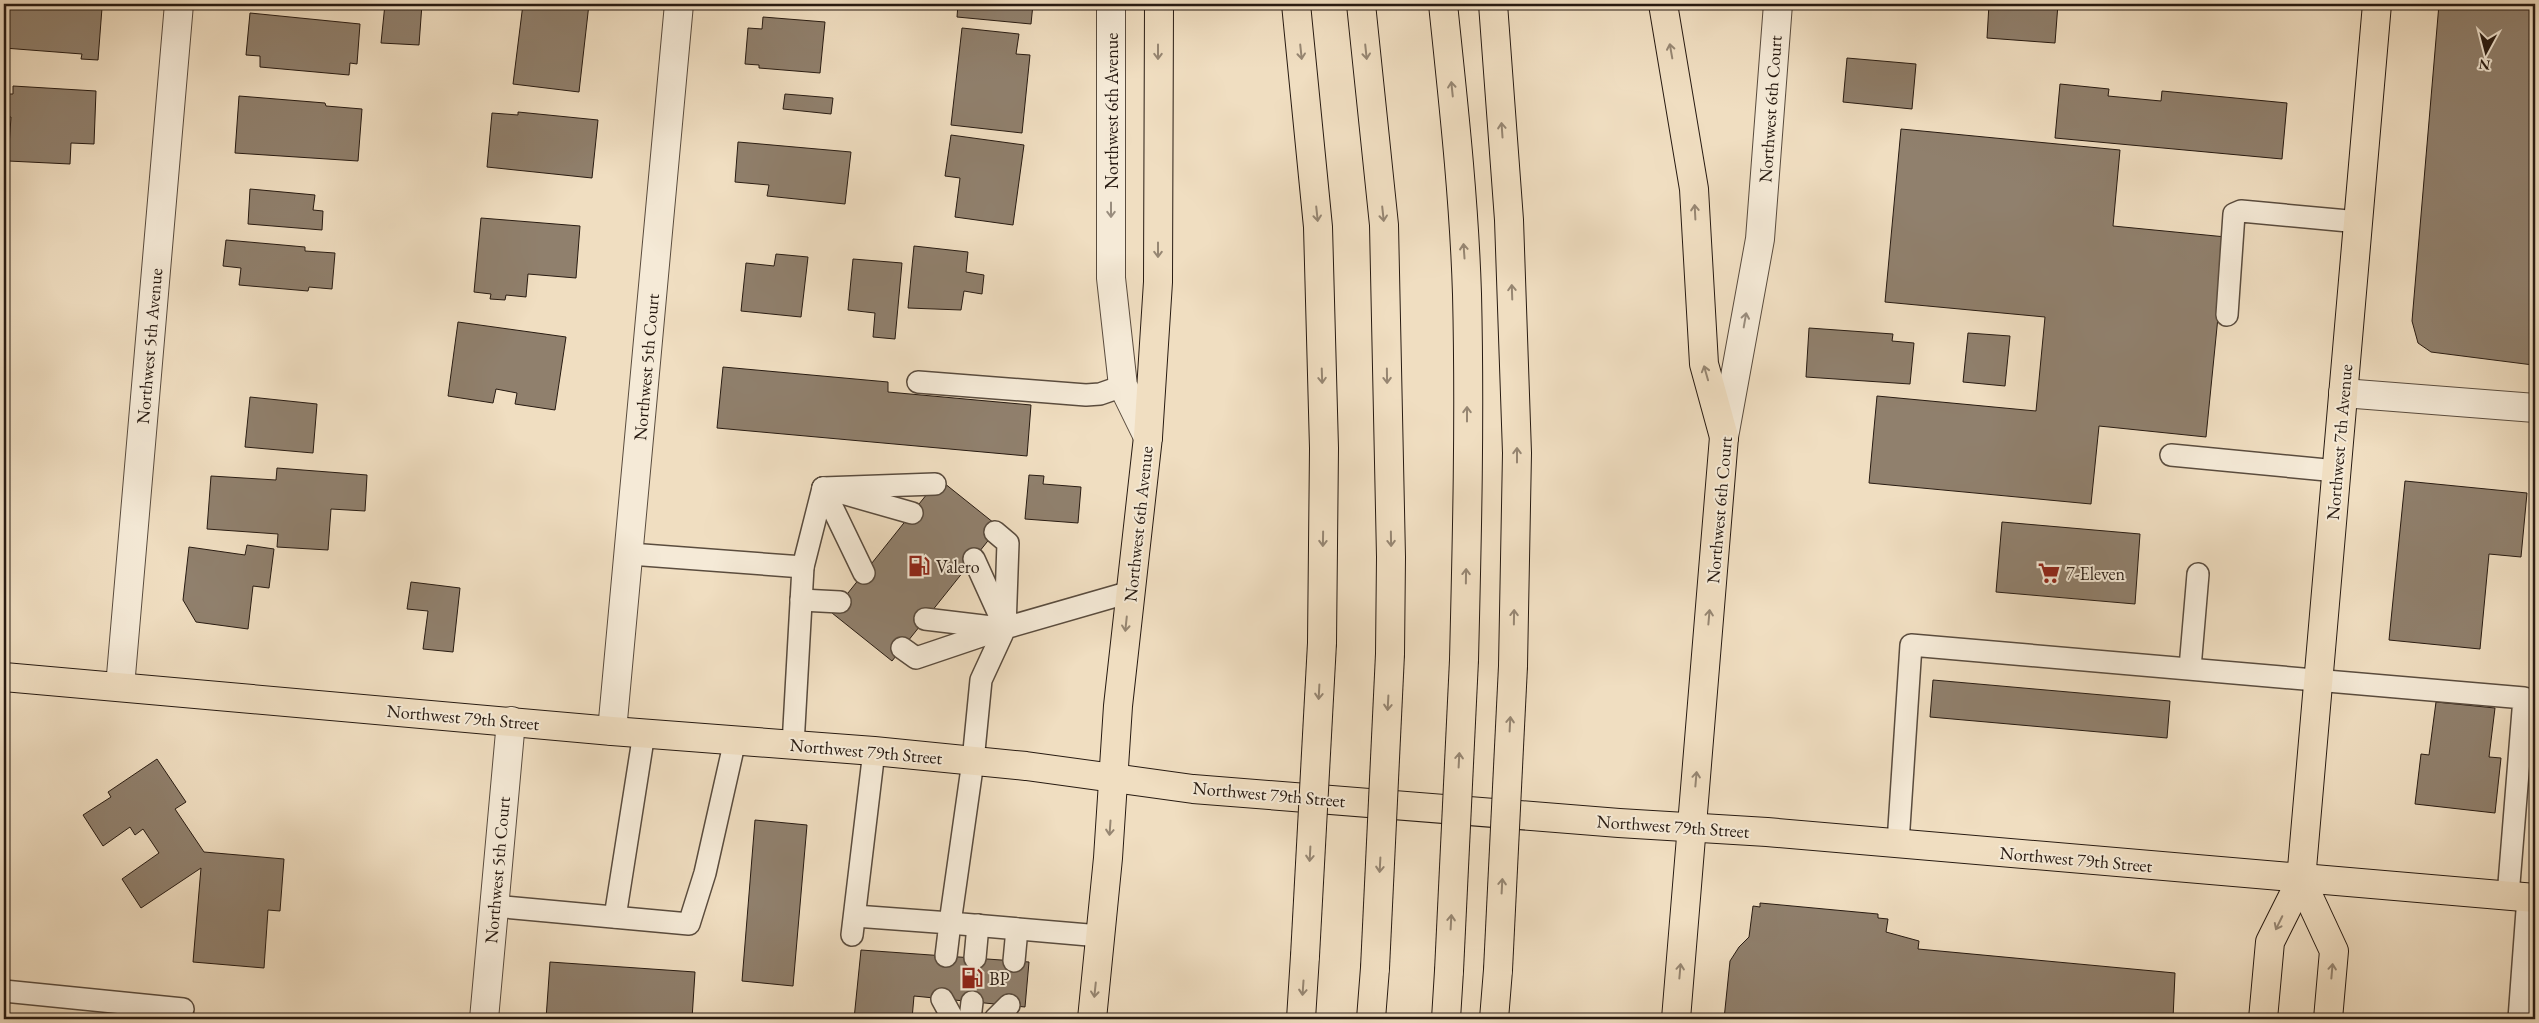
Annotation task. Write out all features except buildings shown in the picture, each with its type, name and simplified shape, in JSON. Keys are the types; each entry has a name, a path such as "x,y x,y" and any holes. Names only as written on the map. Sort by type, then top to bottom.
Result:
{"main road":[{"path":"1148,437 1158,282 1158,4"},
{"path":"1296,4 1318,228 1324,448 1322,643 1301,1019"},
{"path":"1361,4 1384,225 1391,557 1390,654 1372,1019"},
{"path":"1443,4 1454,109 1467,293 1468,497 1464,660 1446,1019"},
{"path":"1493,4 1509,220 1517,443 1513,666 1494,1019"},
{"path":"1663,4 1694,189 1704,364 1724,437"},
{"name":"Northwest 7th Avenue","path":"2262,1019 2270,942 2301,880 2359,222 2376,4"},
{"name":"Northwest 6th Avenue","path":"1092,1019 1130,592 1148,437"},
{"name":"Northwest 6th Court","path":"1676,1019 1724,437"},
{"name":"Northwest 79th Street","path":"4,677 644,733 874,751 1026,766 1113,779 1202,789 1898,843 2301,880 2524,897"},
{"name":"Northwest 7th Avenue","path":"2301,880 2334,951 2328,1019"}],"street":[{"name":"Northwest 5th Avenue","path":"120,687 179,4"},
{"name":"Northwest 5th Court","path":"612,730 630,554 679,4"},
{"name":"Northwest 6th Avenue","path":"1111,4 1111,278 1123,386 1148,437"},
{"name":"Northwest 6th Court","path":"1724,437 1760,239 1778,4"},
{"path":"2343,392 2535,408"},
{"name":"Northwest 5th Court","path":"484,1019 511,721"}],"lane":[{"path":"2227,314 2234,214 2241,211 2359,222"},
{"path":"918,382 1086,395 1100,394 1123,386"},
{"path":"2171,455 2337,471"},
{"path":"823,488 935,484"},
{"path":"823,488 912,513"},
{"path":"793,745 803,567 823,488"},
{"path":"823,488 864,573"},
{"path":"946,956 973,761 981,680 1005,628 1008,543 996,532"},
{"path":"630,554 803,567"},
{"path":"974,559 1005,628"},
{"path":"2190,668 2198,574"},
{"path":"902,648 916,658 1005,628 1130,592"},
{"path":"801,600 840,602"},
{"path":"925,619 1005,628"},
{"path":"1898,843 1911,644 2524,698 2524,897 2519,1019"},
{"path":"615,917 644,733"},
{"path":"493,906 689,924 704,872 735,740"},
{"path":"874,751 854,925 950,923 1100,936"},
{"path":"975,958 978,925"},
{"path":"1014,961 1017,929"},
{"path":"4,991 183,1010"},
{"path":"942,999 953,1019"}],"place":[{"name":"Valero","path":"919,566"},
{"name":"7-Eleven","path":"2049,573"},
{"name":"BP","path":"972,978"}]}
